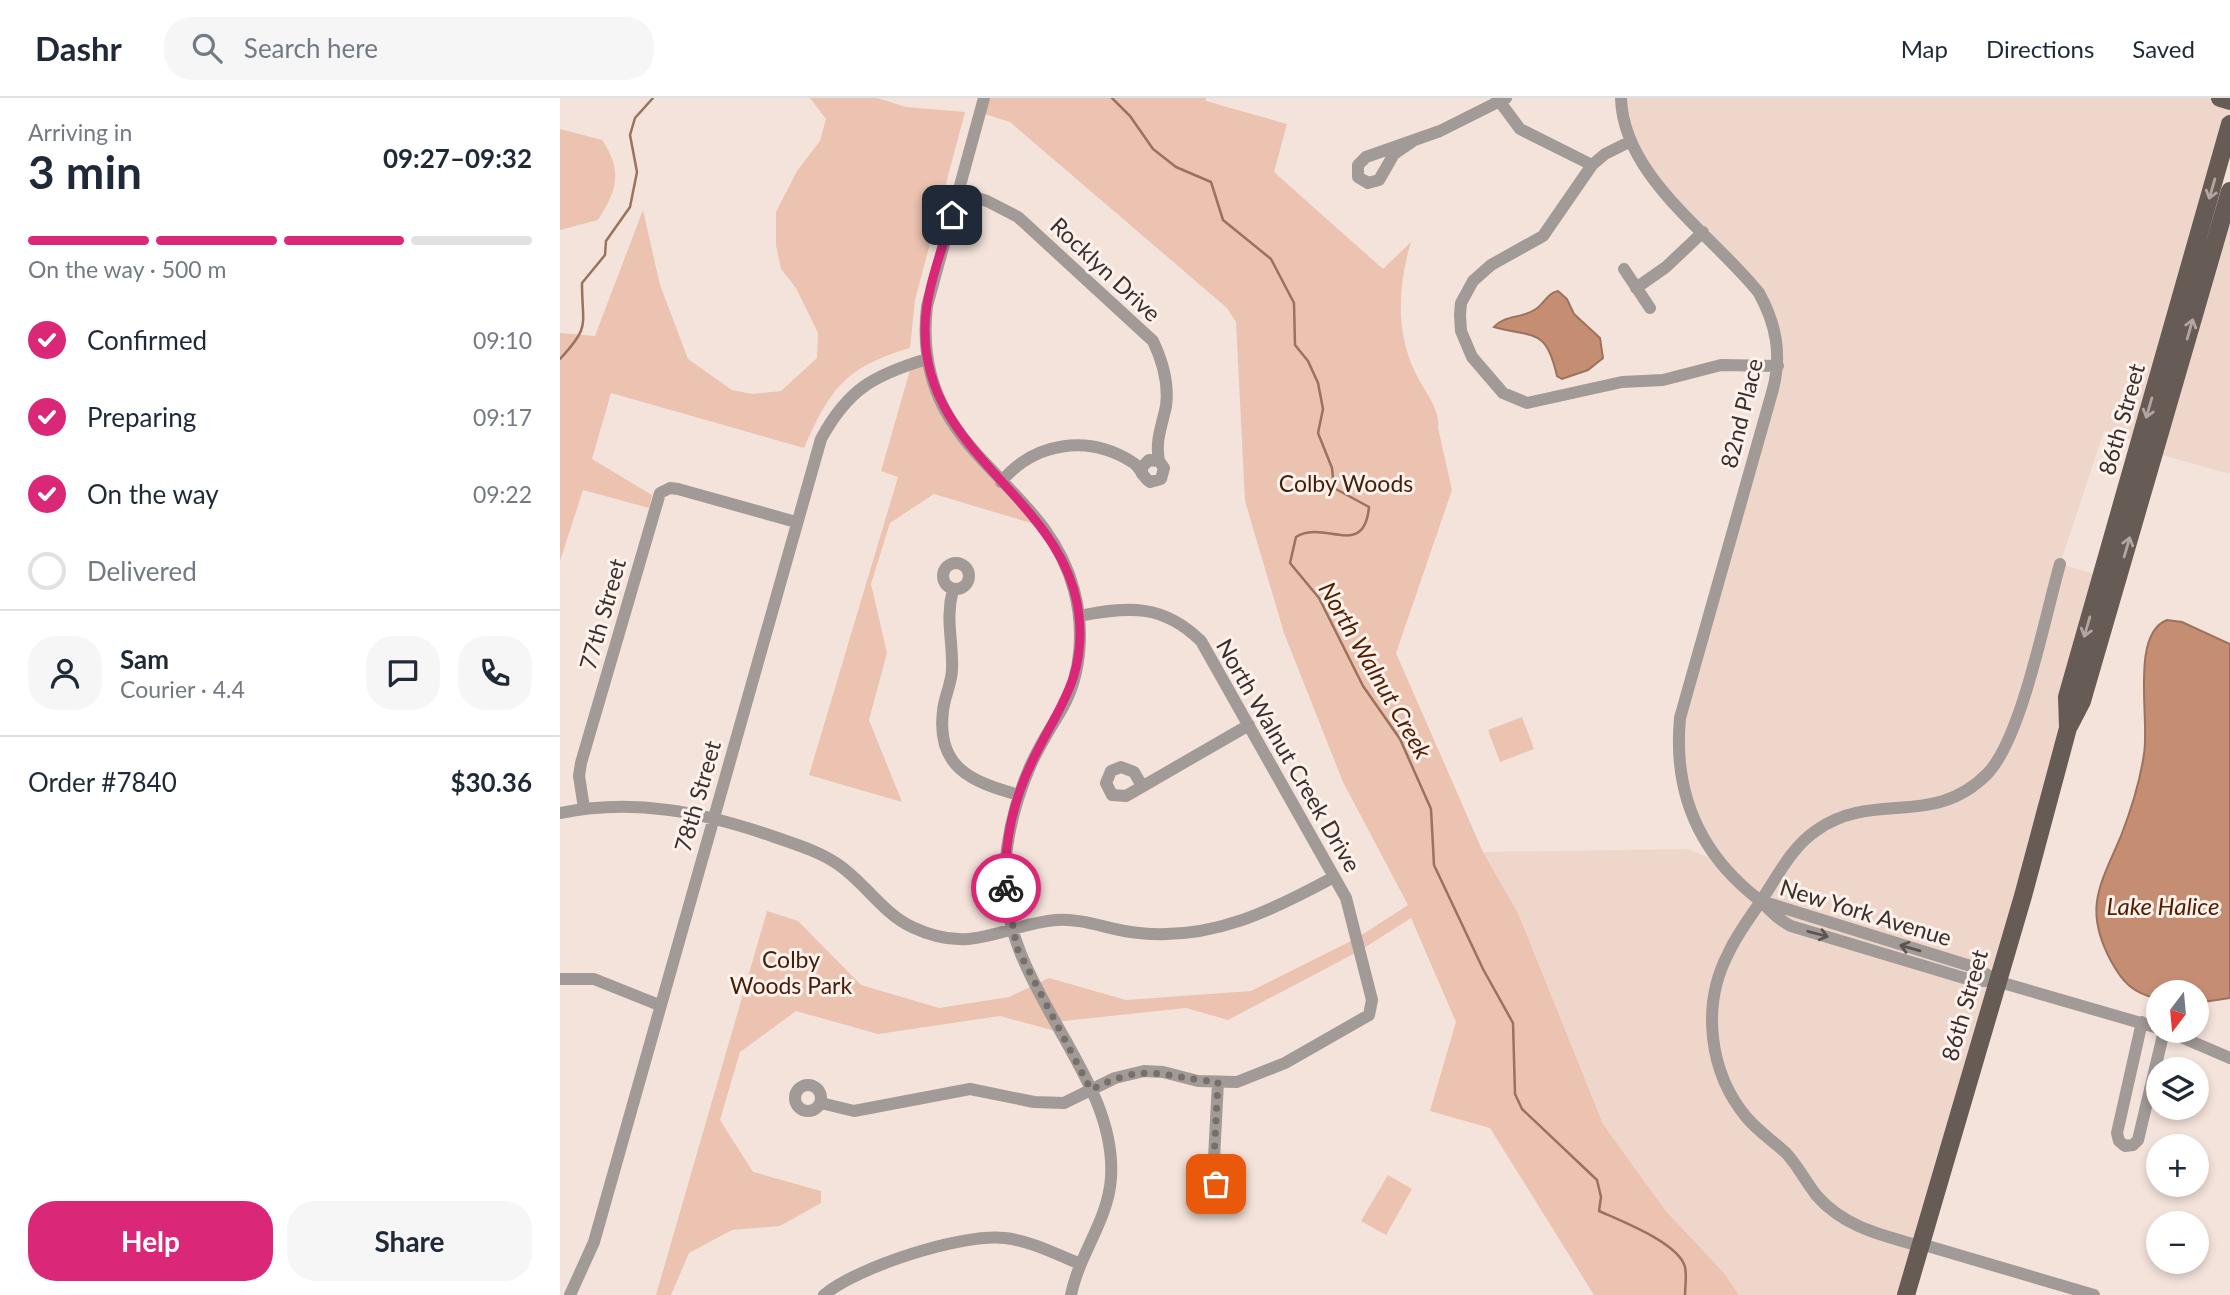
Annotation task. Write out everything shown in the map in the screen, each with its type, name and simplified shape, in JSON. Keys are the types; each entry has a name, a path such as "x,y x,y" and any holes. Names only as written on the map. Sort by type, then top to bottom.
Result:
{"main road":[{"path":"2220,98 2230,101"},
{"name":"86th Street","path":"2068,728 2067,697 2230,124"},
{"name":"86th Street","path":"1906,1295 2023,896 2068,728 2082,701 2230,191"}],"street":[{"path":"984,98 927,306 927,359 942,407 960,435 1041,526 1062,559 1074,591 1079,616 1080,643 1074,678 1065,704 1045,735 1019,795 1008,843 1005,873 1012,931 1022,958 1091,1090 1105,1127 1111,1178 1099,1228 1080,1264 1071,1295"},
{"path":"1621,98 1629,142 1605,154 1592,165 1544,236 1491,265 1472,281 1461,303 1460,315 1461,331 1472,357 1503,393 1518,401 1536,403 1622,382 1663,380 1721,365 1778,366"},
{"path":"1413,141 1501,99 1520,129 1592,165"},
{"name":"82nd Place","path":"1629,142 1646,170 1749,281 1768,310 1776,337 1778,366 1684,696"},
{"name":"Rocklyn Drive","path":"959,192 987,201 1018,217 1153,341 1160,357 1166,392 1166,404 1156,443 1158,461 1164,468 1161,479 1150,482 1142,474"},
{"path":"1636,288 1674,261 1703,232"},
{"path":"1624,269 1650,308"},
{"name":"78th Street","path":"570,1295 594,1242 821,439 833,416 851,395 872,379 927,359"},
{"path":"1001,482 1031,454 1051,446 1068,445 1116,455 1135,463 1142,474"},
{"path":"1142,474 1147,461 1158,461"},
{"name":"77th Street","path":"584,808 579,776 581,763 657,500 664,489 678,489 796,522"},
{"path":"2060,564 2014,726 2000,758 1989,772 1964,792 1933,805 1860,810 1837,818 1814,831 1788,859 1727,954 1715,990 1712,1031 1726,1086 1747,1118 1787,1154 1815,1194 1838,1216 1873,1233 2094,1295"},
{"path":"953,589 947,618 952,670 943,708 944,742 956,766 971,779 1019,795"},
{"name":"North Walnut Creek Drive","path":"1079,616 1111,610 1146,610 1171,618 1188,628 1212,657 1346,898 1372,1000 1370,1015 1254,1077 1218,1082"},
{"name":"New York Avenue","path":"1684,696 1678,763 1687,805 1704,842 1717,861 1761,901 1977,968 1996,981 2146,1024"},
{"path":"1143,786 1249,725"},
{"path":"560,813 584,808 644,806 712,818 817,852 853,875 882,905 913,928 959,939 1012,931 1055,920 1080,920 1116,930 1155,935 1228,926 1271,911 1334,877"},
{"path":"560,979 594,979 659,1005"},
{"path":"2142,1022 2117,1133 2119,1141 2125,1146 2133,1145 2138,1140 2163,1043"},
{"path":"2194,1043 2230,1058"},
{"path":"821,1103 854,1111 970,1089 1045,1104 1064,1103 1115,1077 1144,1071 1218,1082 1214,1158 1206,1178"},
{"path":"824,1295 848,1278 883,1262 982,1238 1004,1238 1030,1244 1080,1264"}],"shaded area":[{"path":"1621,98 2220,98 2230,101 2230,124 2139,442 2104,431 2060,564 2101,576 2068,728 1906,1295 1739,1295 1725,1274 1665,1210 1603,1124 1518,913 1483,852 1688,849 1715,860 1704,842 1678,740 1776,374 1768,310 1641,164"},
{"path":"2230,225 2230,474 2162,455"}],"green space":[{"path":"810,98 877,98 906,107 965,112 915,300 910,348 870,363 843,383 823,410 804,448 611,393 592,459 652,495 649,508 583,490 560,561 560,333 595,336 643,210 660,285 688,359 732,390 752,394 781,391 817,358 818,333 796,288 781,269 776,245 776,212 797,171 820,141 826,119"},
{"name":"Colby Woods","path":"985,98 1206,98 1206,101 1287,124 1274,172 1383,269 1411,242 1401,292 1402,325 1409,358 1437,414 1452,490 1396,653 1483,852 1518,913 1603,1124 1665,1210 1725,1274 1739,1295 1594,1295 1490,1128 1430,1111 1456,1022 1411,918 1361,950 1228,1020 1186,1008 1054,1022 1059,1032 1000,1016 878,1034 796,1011 740,1052 720,1120 753,1172 821,1191 821,1203 780,1226 732,1230 689,1253 671,1295 656,1295 767,911 798,921 861,985 939,1008 1009,997 1049,978 1126,1000 1251,991 1357,938 1408,905 1343,782 1284,633 1245,501 1236,322 1227,308 1010,122 981,113"},
{"path":"560,129 602,140 613,161 615,180 610,199 598,220 560,230"},
{"path":"927,359 942,407 1041,526 934,494 890,523 871,584 887,653 869,720 902,802 809,775 898,477 881,471 912,363"},
{"path":"1522,717 1534,749 1500,762 1488,730"},
{"path":"1388,1175 1412,1189 1386,1235 1361,1221"}],"water":[{"path":"1558,291 1567,299 1574,314 1600,338 1603,358 1588,370 1562,379 1557,376 1553,360 1543,342 1529,334 1494,327 1504,320 1531,312"},
{"name":"Lake Halice","path":"2167,620 2182,622 2230,644 2230,998 2209,1001 2209,980 2146,980 2146,995 2142,994 2130,986 2115,969 2098,926 2096,912 2101,883 2121,836 2138,785 2145,739 2145,660 2156,628"}],"waterway":[{"path":"560,359 581,332 582,283 605,255 606,241 630,207 637,172 630,135 635,118 653,98"},
{"name":"North Walnut Creek","path":"1112,98 1130,116 1153,149 1176,167 1211,182 1223,220 1271,259 1294,303 1295,345 1308,361 1318,383 1323,409 1318,433 1332,468 1334,488 1369,507 1366,523 1359,532 1351,535 1319,532 1296,537 1290,563 1319,598 1363,686 1400,739 1431,809 1434,865 1483,969 1513,1023 1515,1094 1522,1109 1597,1180 1601,1197 1599,1211 1661,1241 1680,1258 1686,1270 1685,1295"}],"way so far":[{"path":"1006,888 1017,948 1091,1090 1115,1077 1144,1071 1218,1082 1214,1158 1206,1178 1216,1184"}],"route":[{"path":"952,215 927,306 925,325 927,359 935,391 960,435 1041,526 1069,575 1079,616 1080,643 1074,678 1065,704 1045,735 1019,795 1008,843 1006,888"}],"park label":[{"name":"Colby Woods Park","path":"791,972"}]}
